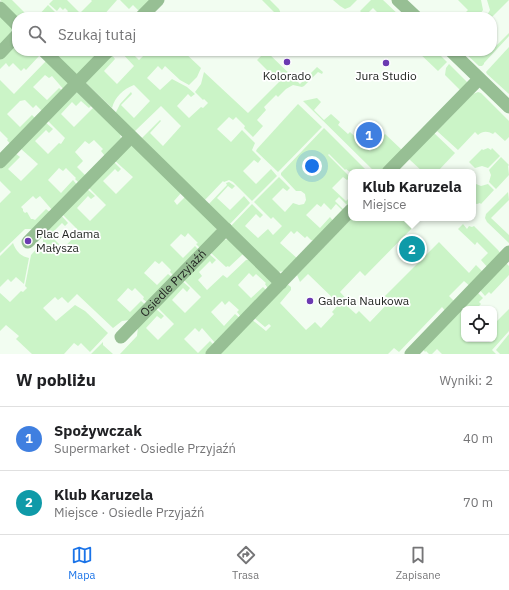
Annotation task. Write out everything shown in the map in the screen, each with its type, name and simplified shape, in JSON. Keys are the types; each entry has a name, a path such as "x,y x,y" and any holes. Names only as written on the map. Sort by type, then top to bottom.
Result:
{"street":[{"path":"146,12 158,0"},
{"path":"398,0 411,12"},
{"path":"0,8 12,20"},
{"path":"0,53 12,40"},
{"path":"49,56 281,282"},
{"path":"0,162 103,56"},
{"path":"456,56 509,107"},
{"path":"391,169 479,79"},
{"path":"28,242 131,136"},
{"path":"212,354 348,213"},
{"name":"Osiedle Przyjaźń","path":"122,337 226,229"},
{"path":"412,354 509,252"}],"green space":[{"path":"0,0 12,0 24,12 12,13"},
{"path":"53,0 67,0 79,12 67,12 65,8 63,10 60,7 57,11 49,4"},
{"path":"91,0 117,0 106,12 81,12 92,1"},
{"path":"120,0 153,0 144,10 138,10 133,5 129,9"},
{"path":"262,0 270,0 280,12 274,12"},
{"path":"333,0 357,0 350,7 345,9"},
{"path":"371,0 383,0 396,12 377,12 373,8 369,12 360,11"},
{"path":"458,0 481,0 483,10 482,12 466,12 468,10"},
{"path":"487,0 509,0 497,12 489,12 490,10"},
{"path":"48,5 55,12 42,12"},
{"path":"0,14 12,30 0,49"},
{"path":"509,33 509,36 497,49 497,45"},
{"path":"12,47 12,56 39,56 26,70 24,68 21,71 13,63 9,67 6,63 0,69 0,59"},
{"path":"509,47 509,94 486,72"},
{"path":"53,56 98,56 77,75"},
{"path":"109,56 113,56 115,59 104,71 117,84 134,66 125,56 135,56 139,60 143,56 188,56 201,68 197,77 189,85 180,80 165,66 162,70 158,66 147,78 160,90 172,79 187,87 195,94 191,97 188,94 177,106 189,118 208,103 195,92 201,84 204,72 248,113 279,82 257,60 261,56 271,56 300,84 317,67 323,72 322,74 318,72 302,87 293,85 286,89 278,97 276,95 264,107 266,110 257,120 263,126 253,137 236,117 233,120 229,117 217,129 231,142 242,130 255,143 252,150 261,159 258,163 254,160 243,171 256,184 271,169 277,176 252,201 233,182 229,180 223,181 203,202 142,138 160,120 161,121 150,133 163,146 181,126 161,106 132,133 115,114 120,104 131,92 132,94 121,105 134,118 150,101 134,85 120,94 115,100 112,108 85,82"},
{"path":"422,56 441,56 447,62 438,71"},
{"path":"468,56 490,56 482,66 479,66"},
{"path":"47,60 65,77 68,84 65,91 52,76 49,78 45,75 33,87 47,100 59,88 64,92 43,112 36,105 33,108 25,100 20,101 7,114 20,127 32,115 37,120 12,146 7,140 8,139 0,131 0,80 14,94"},
{"path":"449,64 468,83 460,90 445,75 446,68"},
{"path":"77,92 91,106 89,108 81,101 76,106 72,102 61,114 74,127 93,108 120,133 121,140 105,156 101,151 103,149 94,140 89,144 85,141 75,152 83,161 77,167 86,176 79,183 66,168 63,171 59,168 48,180 61,193 73,180 78,186 53,211 40,196 36,199 33,196 21,207 25,213 27,212 31,219 35,220 46,209 51,213 34,229 25,229 0,253 0,203 11,192 0,181 0,169 15,153 20,157 8,169 21,181 38,164 20,148 45,122 53,129 49,133 46,130 35,141 48,154 59,143 61,144 65,138 47,120"},
{"path":"478,92 481,93 509,121 509,137 505,141 495,132 493,134 483,132 478,135 475,132 458,150 437,131 473,94"},
{"path":"317,98 321,102 314,110 324,120 331,114 340,122 338,125 348,134 350,132 370,151 385,134 403,151 386,169 372,169 303,101"},
{"path":"298,104 322,127 278,172 256,151"},
{"path":"324,128 365,169 345,170 329,154 328,155 348,175 347,180 343,177 332,188 346,201 348,199 348,206 339,197 335,201 345,211 344,212 336,204 331,210 324,203 321,207 317,204 306,215 320,228 330,217 334,222 315,241 311,240 307,236 305,238 297,231 294,234 291,231 280,243 298,259 285,271 278,272 229,228 252,204 263,215 260,218 256,214 245,226 258,238 268,229 273,235 282,226 273,217 271,219 254,202 279,177 290,188 287,191 283,188 272,199 285,212 293,203 299,205 304,204 306,200 305,194 301,191 296,191 281,175 281,173"},
{"path":"434,133 455,153 440,169 420,169 409,159"},
{"path":"129,146 134,146 181,193 174,201 177,205 185,197 215,225 217,232 202,250 196,244 198,243 188,233 185,237 181,234 170,245 183,258 195,246 200,251 175,277 170,272 171,270 162,261 159,264 155,261 144,273 157,285 168,274 174,279 149,304 143,299 144,297 135,288 132,291 128,288 117,300 130,312 141,301 147,306 130,320 122,321 113,328 77,294 68,303 62,297 58,300 55,297 43,308 56,321 75,305 85,311 108,333 90,352 81,343 78,346 74,343 64,354 32,354 16,339 19,336 6,325 0,331 0,293 10,302 21,291 23,292 27,288 25,286 31,255 43,242 43,233 60,214 68,223 65,226 62,223 50,235 63,248 80,232 61,213 86,188 95,196 91,199 88,196 77,208 90,221 106,205 87,186 112,160 121,169 118,172 115,169 103,181 116,194 133,177 113,159"},
{"path":"488,148 491,150 492,148 500,156 488,168 482,166 475,168 469,162 482,149"},
{"path":"501,157 509,165 509,175 496,189 489,182 491,175 489,170"},
{"path":"229,182 235,186 232,189 228,186 217,198 230,210 244,196 250,203 228,226 207,206 227,185 226,183"},
{"path":"476,184 481,186 488,184 494,190 481,204 477,204"},
{"path":"508,192 509,200 491,218 509,235 509,243 487,222 485,218 486,214"},
{"path":"349,221 418,222 365,276 360,271 340,292 350,303 347,306 356,314 359,311 370,322 390,301 385,296 439,242 469,273 476,265 485,274 472,288 464,281 449,296 456,303 447,313 442,307 399,352 394,348 388,354 216,354 250,318 266,331 271,326 269,324 265,327 252,316 287,284 291,287 291,290 280,303 306,330 315,322 321,328 334,314 332,312 339,304 308,274 300,282 297,275"},
{"path":"463,224 467,229 469,226 474,226 500,253 489,269 481,260 488,253 477,242 475,245 458,229"},
{"path":"230,239 243,254 229,267 226,267 209,251 223,240"},
{"path":"13,243 19,253 29,258 24,284 16,277 11,282 8,279 0,287 0,256"},
{"path":"208,253 216,260 212,264 210,261 199,272 202,276 198,280 207,290 223,275 227,278 246,260 253,259 272,282 269,290 265,284 266,283 256,274 253,277 249,273 238,285 251,298 263,287 267,291 241,317 237,312 239,310 229,301 225,305 222,301 211,312 224,326 235,314 241,319 216,344 202,328 199,332 195,328 184,339 198,353 210,341 215,346 208,354 120,354 137,336 138,327 156,309 164,316 161,319 157,316 146,328 158,340 174,324 156,306 181,280 190,288 187,292 183,288 172,300 185,313 201,297 183,279"},
{"path":"505,262 509,266 509,275 491,294 489,292 485,296 479,289"},
{"path":"476,291 483,298 479,302 481,304 479,306 462,306"},
{"path":"461,307 461,342 497,342 497,321 509,309 509,331 492,350 496,354 442,354 437,349 432,354 429,354 422,348"},
{"path":"509,334 509,354 500,354 496,350"},
{"path":"103,342 103,345 113,354 91,354"}],"place":[{"name":"Kolorado","path":"287,62"},
{"name":"Jura Studio","path":"386,63"},
{"name":"Spożywczak","path":"369,135"},
{"name":"Plac Adama Małysza","path":"28,241"},
{"name":"Klub Karuzela","path":"412,249"},
{"name":"Galeria Naukowa","path":"310,301"}]}
